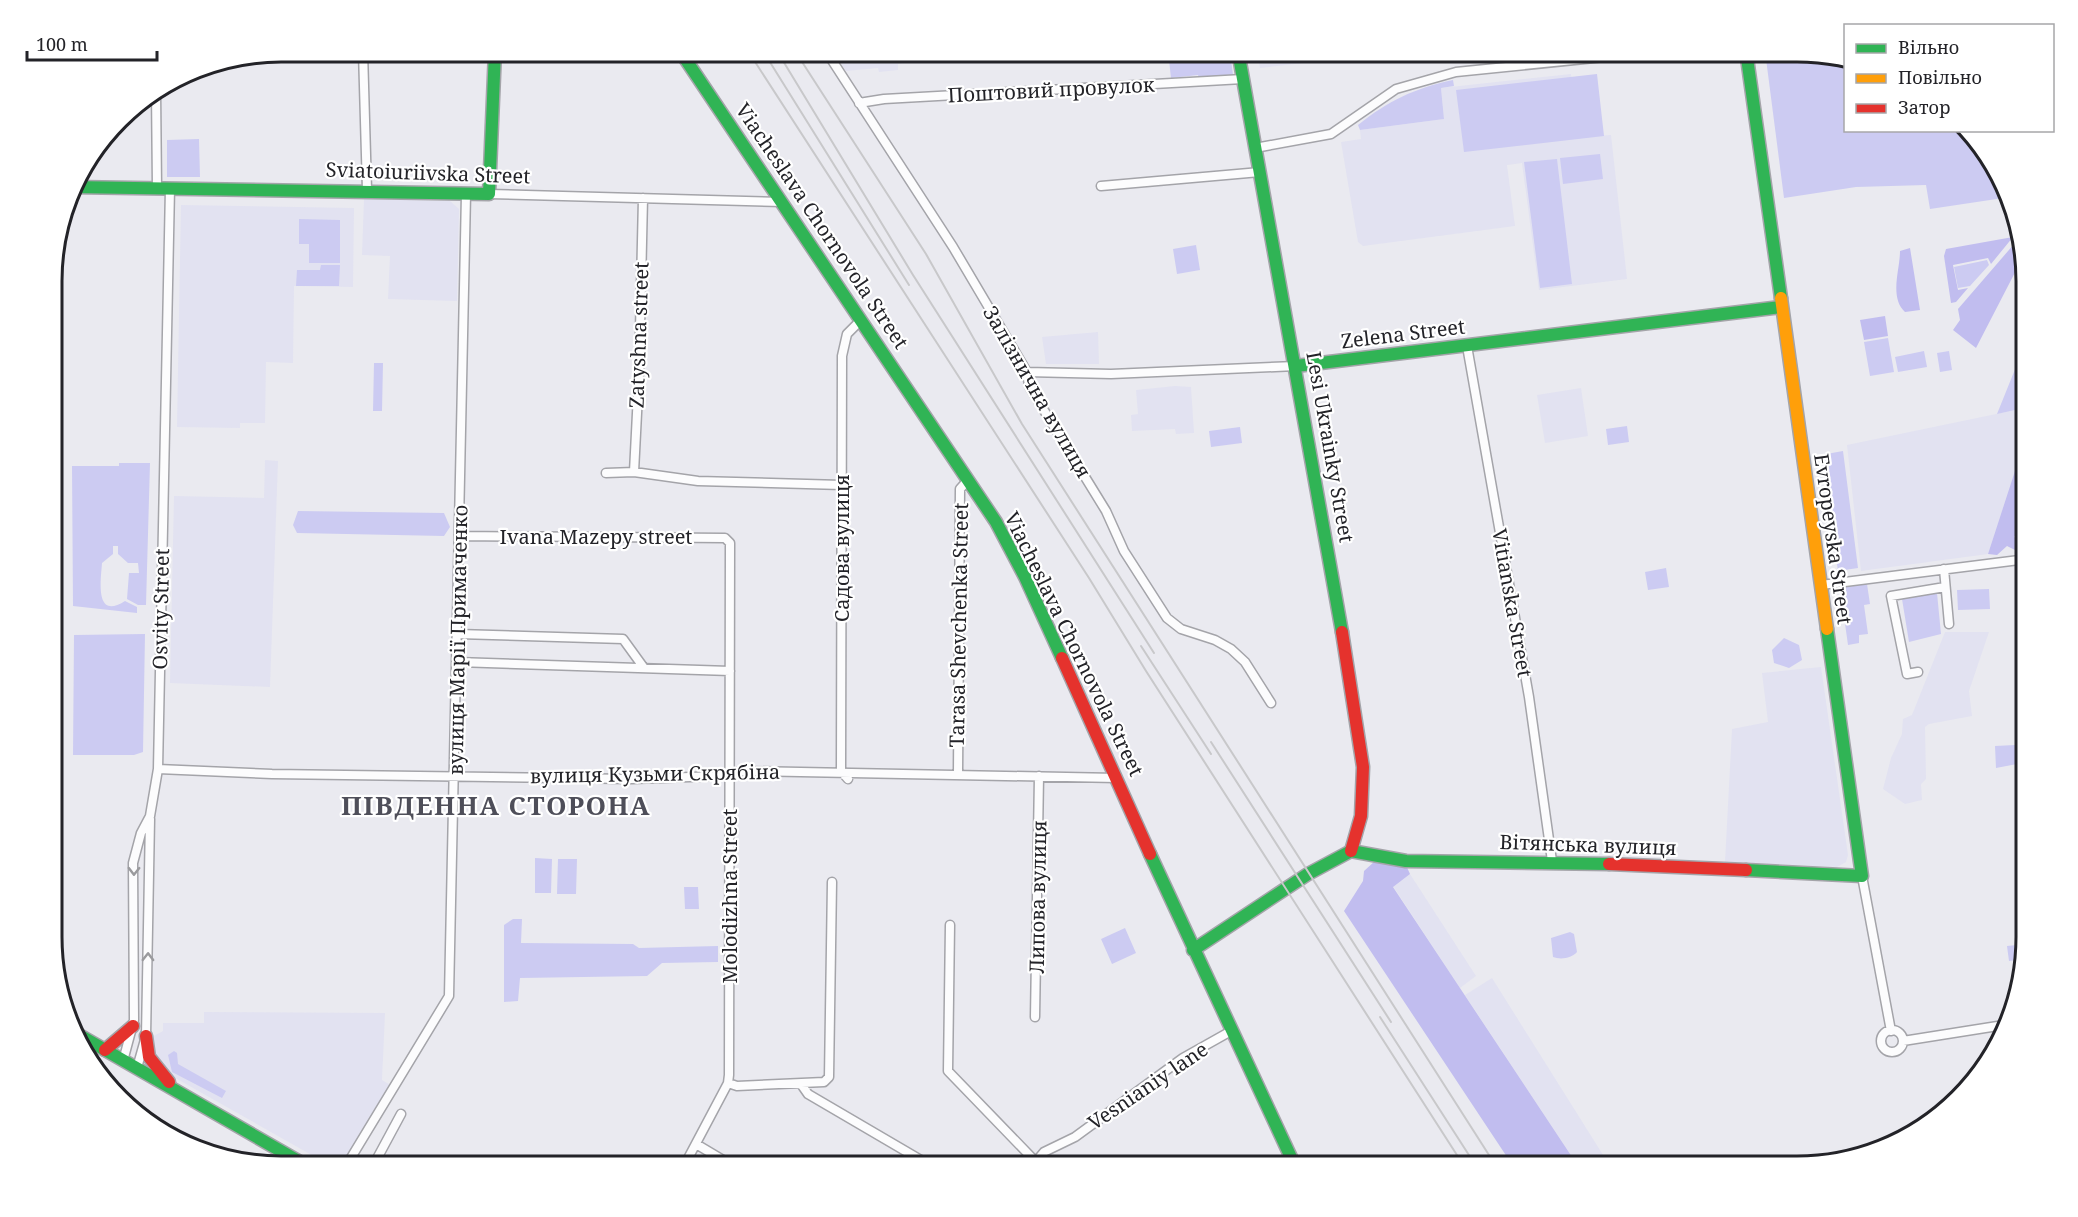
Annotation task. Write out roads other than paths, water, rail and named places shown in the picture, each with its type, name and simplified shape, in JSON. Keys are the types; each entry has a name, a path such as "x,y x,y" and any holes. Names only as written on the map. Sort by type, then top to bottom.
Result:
{"street":[{"path":"363,62 367,190"},
{"path":"489,194 495,62"},
{"name":"Viacheslava Chornovola Street","path":"688,62 996,522 1024,577 1193,950 1290,1156"},
{"name":"Залізнична вулиця","path":"833,62 953,246 1028,372 1029,387 1106,512 1124,552 1167,618 1181,629 1215,640 1231,650 1245,662 1271,704"},
{"name":"Lesi Ukrainky Street","path":"1240,62 1296,366 1363,767 1361,816 1351,851"},
{"path":"1255,148 1331,134 1396,89 1456,72 1555,62"},
{"name":"Evropeyska Street","path":"1748,62 1862,876 1891,1031 1885,1034 1882,1040 1885,1050 1896,1052 1901,1048 1903,1041"},
{"name":"Поштовий провулок","path":"859,103 884,99 1243,80"},
{"name":"Osvity Street","path":"123,1061 133,1026 133,863 141,833 150,816 158,769 164,188 157,100"},
{"path":"1101,186 1260,171"},
{"name":"Sviatoiuriivska Street","path":"83,186 367,190 782,202"},
{"name":"вулиця Марії Примаченко","path":"352,1156 449,996 458,662 466,194"},
{"name":"Zatyshna street","path":"634,472 643,198"},
{"name":"Zelena Street","path":"1028,372 1145,374 1296,366 1781,307"},
{"name":"Садова вулиця","path":"841,771 842,356 847,334 861,320"},
{"name":"Vitianska Street","path":"1467,345 1529,697 1552,861"},
{"path":"606,473 634,472 698,481 842,485"},
{"name":"Tarasa Shevchenka Street","path":"958,774 960,489 968,480"},
{"name":"Ivana Mazepy street","path":"460,536 725,538 730,543"},
{"name":"Molodizhna Street","path":"689,1156 728,1083 731,774 730,543"},
{"path":"1821,585 2017,560"},
{"path":"1944,569 1949,624"},
{"path":"1918,672 1907,674 1891,596 1945,587"},
{"path":"458,634 623,639 644,668"},
{"path":"458,662 730,671"},
{"name":"вулиця Кузьми Скрябіна","path":"158,769 632,779 731,774 743,771 841,771 1117,778"},
{"path":"841,771 848,779"},
{"name":"Липова вулиця","path":"1035,1017 1039,776"},
{"path":"150,816 146,1036 150,1057 162,1076 180,1093"},
{"path":"1193,950 1317,869 1351,851"},
{"name":"Вітянська вулиця","path":"1351,851 1406,861 1552,861 1862,876"},
{"path":"728,1083 737,1086 824,1082 831,1070 832,882"},
{"path":"950,925 948,1071 1027,1156"},
{"path":"105,1050 133,1026"},
{"path":"1891,1031 1898,1032 1903,1041 1997,1026"},
{"name":"Vesnianiy lane","path":"1040,1156 1074,1137 1184,1058 1231,1031"},
{"path":"137,1068 146,1036"},
{"path":"88,1040 290,1156"},
{"path":"801,1084 808,1094 914,1156"},
{"path":"378,1156 401,1114"},
{"path":"696,1144 716,1156"}],"railway":[{"path":"755,62 1089,578 1146,671 1458,1156"},
{"path":"770,62 909,285"},
{"path":"784,62 913,275 1154,653"},
{"path":"802,62 926,254 1022,424 1490,1156"},
{"path":"1141,646 1211,754"},
{"path":"1211,742 1391,1022"},
{"path":"1380,1017 1470,1156"}],"district":[{"name":"ПІВДЕННА СТОРОНА","path":"496,806"}]}
